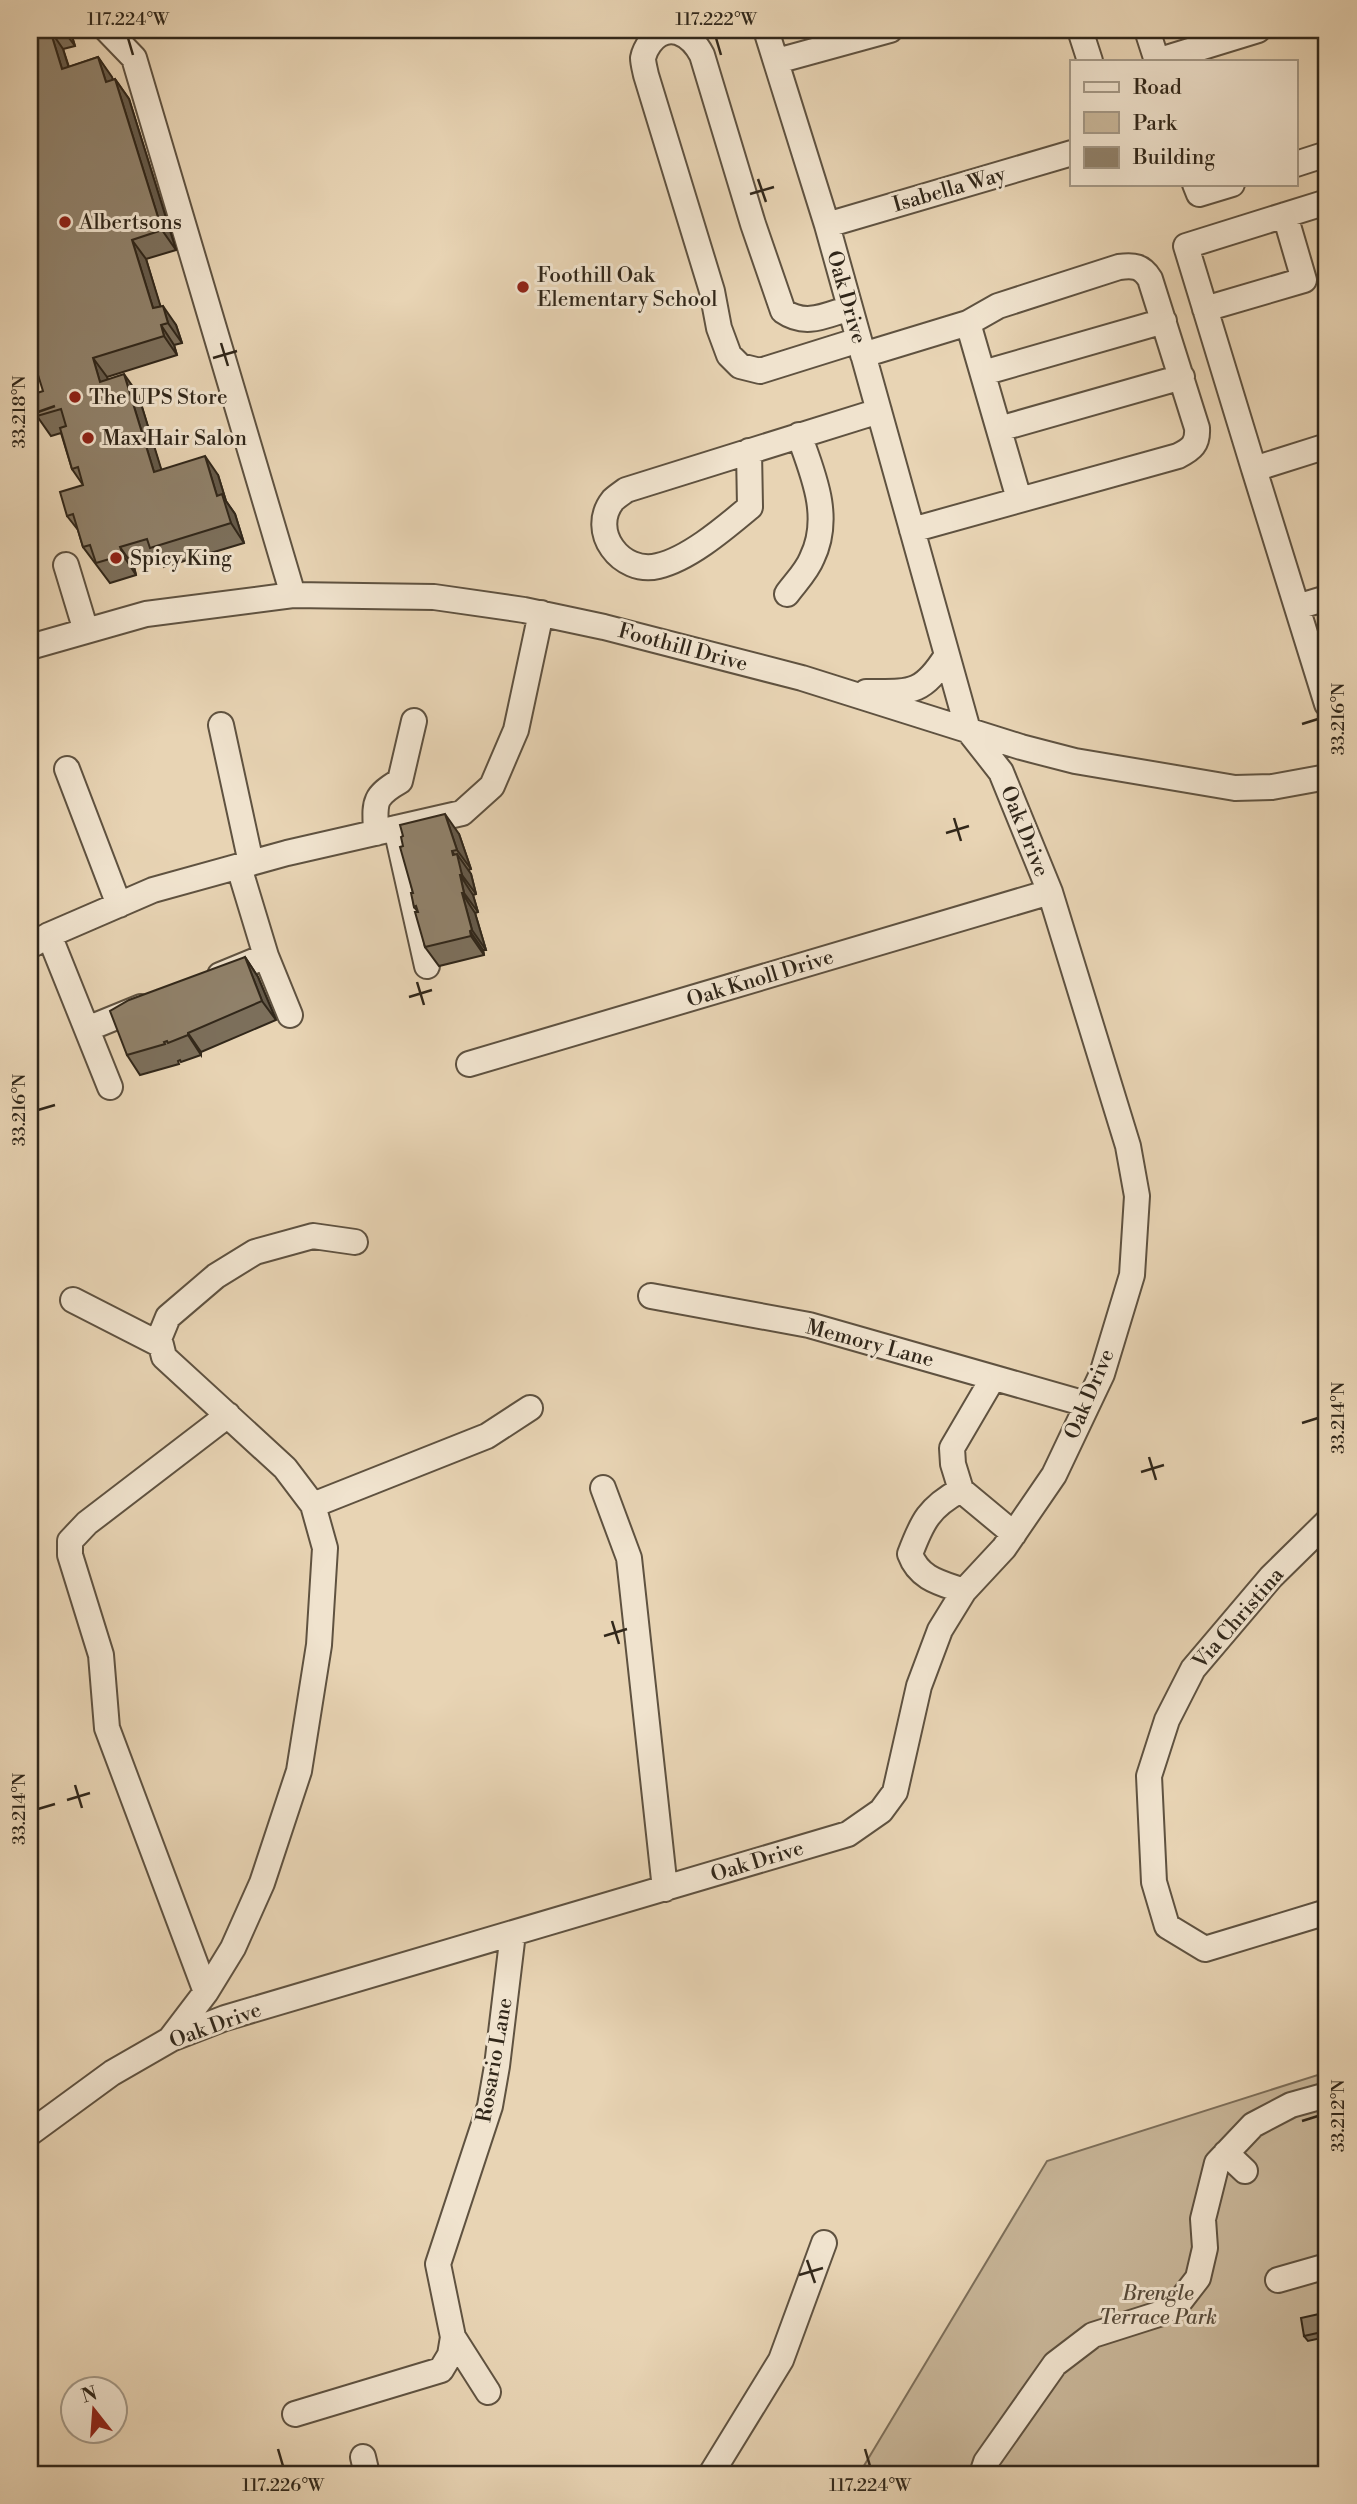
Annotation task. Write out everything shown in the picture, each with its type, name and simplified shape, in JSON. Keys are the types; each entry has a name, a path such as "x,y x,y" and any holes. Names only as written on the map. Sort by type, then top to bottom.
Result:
{"street":[{"path":"107,30 134,58 293,595"},
{"name":"Oak Drive","path":"30,2133 112,2073 171,2039 225,2018 848,1834 881,1811 895,1792 919,1686 940,1630 964,1591 1004,1548 1054,1475 1102,1374 1132,1275 1137,1196 1128,1146 1050,892 1001,772 968,730 827,225 766,30"},
{"path":"776,61 890,30"},
{"path":"1080,30 1090,60"},
{"path":"1147,30 1157,60"},
{"path":"1160,60 1258,30"},
{"path":"850,308 806,321 783,311 753,224 702,55 695,42 683,33 668,31 655,37 643,58 646,75 712,291 719,328 730,355 740,366 760,370 968,323 998,306 1119,267 1132,265 1144,270 1150,279 1197,428 1198,440 1190,450 1178,456 912,530"},
{"name":"Isabella Way","path":"827,225 1070,154"},
{"path":"1298,163 1327,154"},
{"path":"1196,186 1199,194 1225,186"},
{"path":"1327,202 1186,246 1327,704"},
{"path":"1205,310 1304,280 1285,215"},
{"path":"983,373 1164,321"},
{"path":"968,323 1019,499"},
{"path":"999,429 1182,377"},
{"path":"749,451 750,508 730,524 687,553 657,567 631,564 613,552 606,537 606,519 612,501 626,490 799,435 879,411"},
{"path":"787,594 813,558 820,528 821,507 799,435"},
{"path":"1254,469 1327,446"},
{"path":"66,565 86,631"},
{"name":"Foothill Drive","path":"30,648 146,614 293,595 434,597 604,627 802,678 1021,747 1075,761 1236,788 1272,787 1327,777"},
{"path":"1297,607 1327,598"},
{"path":"110,1087 87,1029 39,941 153,890 462,813 492,786 516,730 541,614"},
{"path":"841,692 906,692 925,684 933,677 947,655"},
{"path":"414,722 400,782 383,791 375,805 386,830 427,966"},
{"path":"221,725 245,865 267,956 290,1015"},
{"path":"67,769 119,905"},
{"name":"Oak Knoll Drive","path":"469,1064 1050,892"},
{"path":"202,982 267,956"},
{"path":"87,1029 164,998"},
{"path":"171,2039 206,1992 233,1948 262,1883 299,1771 319,1646 325,1548 313,1505 285,1468 164,1357 159,1339 168,1317 216,1276 255,1252 313,1236 355,1242"},
{"name":"Memory Lane","path":"650,1296 809,1325 1086,1404"},
{"path":"73,1300 161,1345"},
{"path":"993,1378 952,1448 954,1464 961,1490 1014,1534"},
{"path":"313,1505 487,1436 530,1408"},
{"path":"206,1992 107,1728 101,1655 70,1555 70,1541 87,1523 228,1415"},
{"path":"603,1488 629,1558 665,1889"},
{"path":"961,1490 947,1497 923,1520 910,1554 914,1566 926,1577 964,1591"},
{"name":"Via Christina","path":"1327,1522 1271,1577 1193,1669 1167,1720 1149,1776 1154,1882 1167,1926 1205,1949 1327,1912"},
{"name":"Rosario Lane","path":"453,2337 438,2264 490,2106 513,1933"},
{"path":"982,2474 986,2462 1055,2364 1093,2335 1162,2313 1181,2300 1198,2278 1205,2248 1203,2219 1217,2163 1226,2153 1253,2125 1291,2105 1327,2095"},
{"path":"1226,2153 1245,2171"},
{"path":"711,2474 781,2360 824,2243"},
{"path":"1278,2280 1327,2266"},
{"path":"453,2337 488,2392"},
{"path":"295,2414 441,2370 450,2355 453,2337"}],"green space":[{"name":"Brengle Terrace Park","path":"1327,2072 1327,2474 859,2474 1047,2161"}],"building":[{"path":"30,30 50,30 62,69 98,57 106,82 115,79 162,230 132,240 153,308 163,306 168,323 161,325 164,336 93,358 100,382 124,374 154,472 205,456 217,496 222,494 231,523 150,548 147,539 120,547 123,555 96,563 90,545 83,547 73,514 67,516 60,492 83,485 78,467 72,469 60,428 66,426 61,409 37,416 31,395 43,391 30,349"},
{"path":"445,814 457,850 452,851 453,855 457,854 462,875 462,893 472,930 471,936 425,947 400,847 403,846 403,836 400,825"},
{"path":"245,957 262,1001 168,1043 167,1041 165,1044 127,1055 110,1011 129,1000"},
{"path":"1319,2314 1322,2332 1304,2336 1301,2318"}],"place":[{"name":"Albertsons","path":"65,222"},
{"name":"Foothill Oak Elementary School","path":"523,287"},
{"name":"The UPS Store","path":"75,397"},
{"name":"Max Hair Salon","path":"88,438"},
{"name":"Spicy King","path":"116,558"}]}
